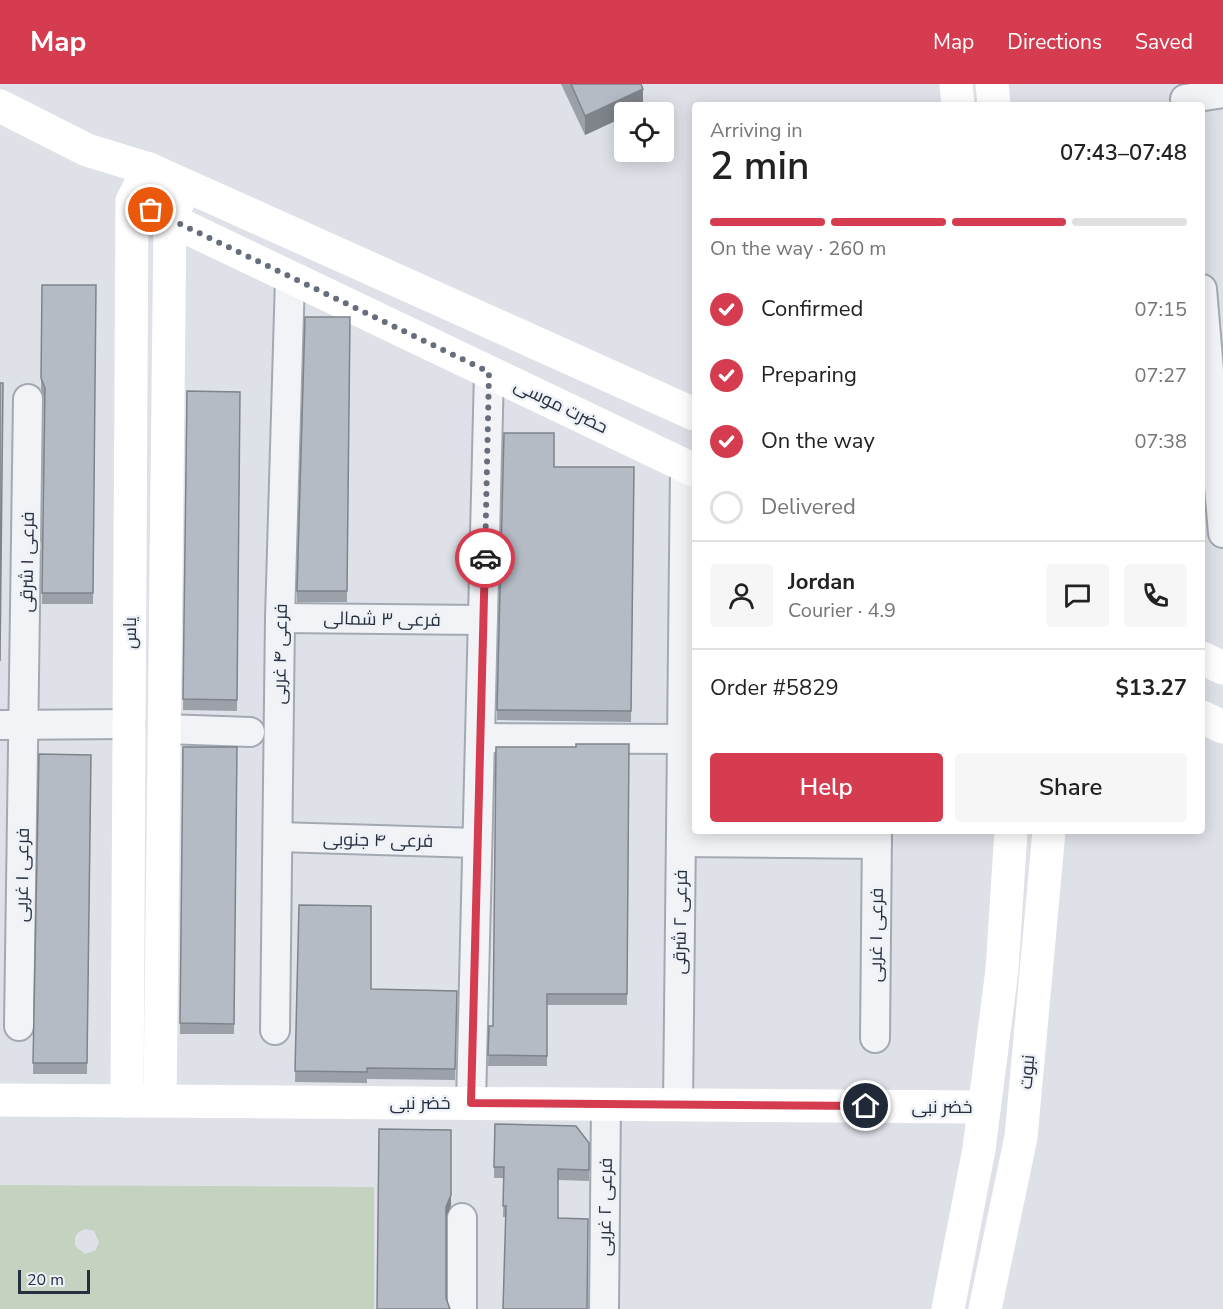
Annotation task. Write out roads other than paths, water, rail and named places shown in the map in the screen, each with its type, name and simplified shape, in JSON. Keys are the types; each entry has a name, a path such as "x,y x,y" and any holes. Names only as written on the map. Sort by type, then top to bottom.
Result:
{"street":[{"path":"956,84 958,102"},
{"path":"992,84 994,102"},
{"path":"1185,96 1223,93"},
{"name":"حضرت موسی","path":"0,106 87,150 149,169 692,413"},
{"name":"حضرت موسی","path":"87,150 132,201 690,468"},
{"name":"یاس","path":"127,1101 132,201 149,169"},
{"name":"یاس","path":"160,1101 170,220 185,186"},
{"name":"فرعی ۴ غربی","path":"275,1030 280,618 290,278"},
{"path":"1205,323 1223,525"},
{"path":"471,1103 489,372"},
{"name":"فرعی ۱ شرقی","path":"13,725 28,399"},
{"path":"480,738 682,739 689,624 690,468"},
{"name":"فرعی ۳ شمالی","path":"280,618 483,620"},
{"path":"1205,659 1223,668"},
{"path":"1205,719 1223,728"},
{"path":"13,725 129,724"},
{"name":"فرعی ۱ غربی","path":"13,725 19,1026"},
{"path":"165,729 250,732"},
{"name":"فرعی ۲ شرقی","path":"678,1105 682,739"},
{"name":"نبوت","path":"948,1309 979,1149 1002,970 1011,834"},
{"name":"نبوت","path":"985,1309 1022,1137 1049,834"},
{"name":"فرعی ۴ جنوبی","path":"278,837 477,843"},
{"path":"681,842 877,837"},
{"name":"فرعی ۱ غربی","path":"875,1038 877,837"},
{"name":"خضر نبی","path":"0,1100 984,1107"},
{"name":"فرعی ۲ غربی","path":"604,1309 606,1104"},
{"path":"462,1218 462,1309"}]}
